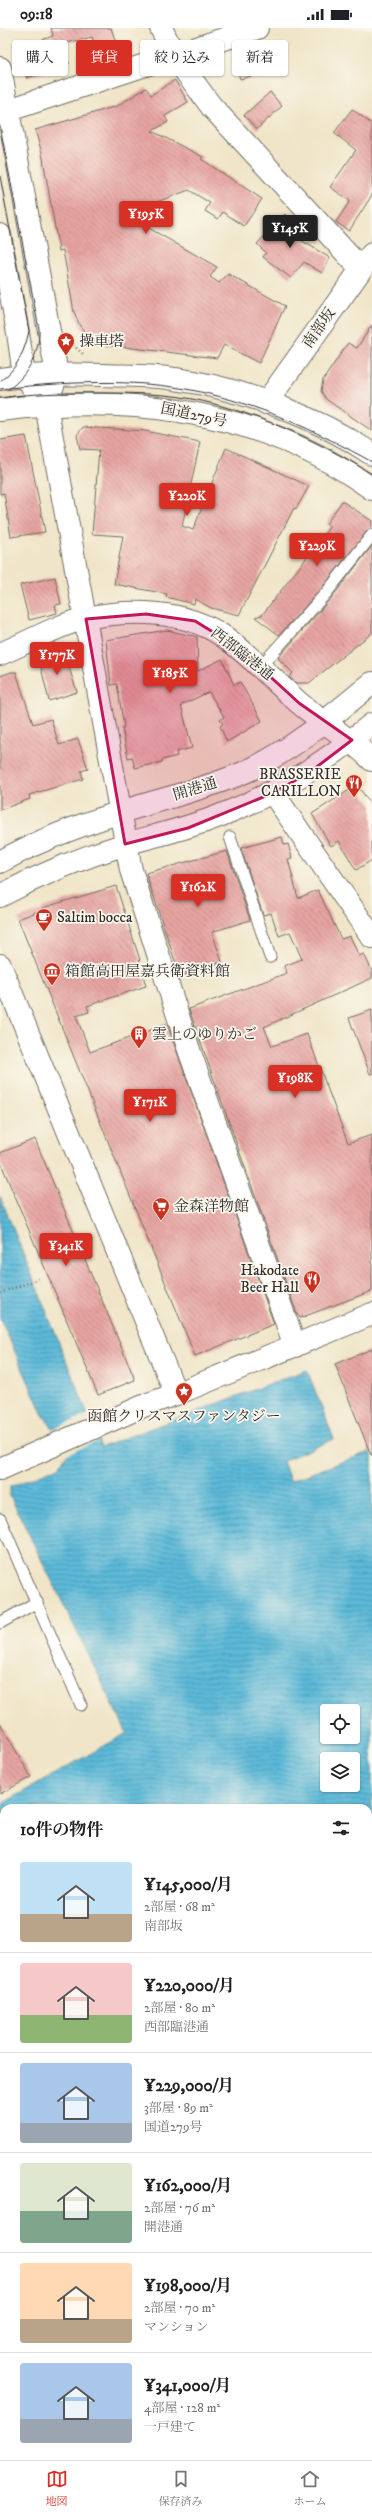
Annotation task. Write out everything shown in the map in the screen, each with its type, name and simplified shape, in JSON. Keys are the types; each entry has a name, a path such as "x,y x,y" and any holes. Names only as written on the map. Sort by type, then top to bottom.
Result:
{"main road":[{"path":"161,28 167,40"},
{"path":"223,40 257,28"},
{"path":"0,68 4,111 57,374 46,405"},
{"path":"4,111 140,68"},
{"path":"189,76 211,106 367,261"},
{"path":"0,235 24,375 46,405 86,619 119,812 131,870 189,1050 295,1346"},
{"name":"南部坂","path":"266,403 367,261"},
{"name":"国道279号","path":"0,379 24,375 57,374 175,379 221,389 307,418 372,454"},
{"name":"国道279号","path":"0,410 46,405 157,407 187,411 218,418 293,446 331,464 372,489"},
{"name":"西部臨港通","path":"0,654 86,619 146,614 180,617 195,621 222,635 300,703 352,740 372,760"},
{"name":"開港通","path":"0,862 67,831 119,812 217,783 247,771 292,744 372,683"},
{"path":"0,896 27,882 125,844 188,828 273,793 310,772 372,724"},
{"path":"273,793 372,937"},
{"path":"0,965 176,1394"},
{"path":"2,1468 148,1404 372,1314"}],"lane":[{"path":"260,667 327,592 372,535"},
{"path":"230,838 270,957"},
{"path":"0,1519 81,1705"},
{"path":"0,1623 37,1602"}],"path":[{"path":"0,1293 37,1280"}],"highlighted area":[{"path":"146,614 195,621 239,648 299,703 352,740 310,772 273,793 188,828 125,844 86,619"}],"water":[{"path":"0,1196 101,1447 307,1370 334,1439 283,1461 290,1481 372,1451 372,1804 2,1804 127,1733 10,1496 10,1487 59,1467 69,1451 43,1415 0,1318"}],"pier":[{"path":"89,1414 100,1440 65,1455 67,1451 51,1430"}],"building":[{"path":"51,28 111,28 115,40 93,40 92,37 68,43 68,40 42,40 53,36"},
{"path":"239,76 252,76 240,79"},
{"path":"175,80 188,102 165,116 168,122 152,131 203,157 201,159 262,199 244,226 223,212 218,219 205,211 210,203 189,190 124,214 217,267 210,277 219,283 228,274 285,306 259,363 224,345 217,358 98,344 88,337 80,326 74,312 63,250 59,251 42,153 35,130 117,106 146,88 151,95"},
{"path":"270,92 282,106 257,129 244,115"},
{"path":"352,109 372,124 372,195 349,231 336,222 350,201 330,187 356,150 334,133"},
{"path":"285,214 298,227 291,234 330,258 322,273 304,262 291,278 263,257 266,253 257,244"},
{"path":"372,325 372,431 327,400 321,391 323,380 348,343 357,348"},
{"path":"83,427 145,431 200,442 182,526 193,530 226,448 309,486 296,509 294,508 239,615 211,608 195,599 194,604 166,597 167,594 114,584 123,536 92,534 99,450 80,449 77,435"},
{"path":"26,436 45,532 11,537 4,493 0,494 0,440"},
{"path":"342,501 372,521 372,528 367,531 322,588 279,635 255,617 262,615 308,556 330,526 326,524"},
{"path":"372,546 372,633 309,683 296,683 289,677 293,673 278,658 332,597"},
{"path":"55,577 61,604 55,605 57,613 29,620 20,585"},
{"path":"167,630 197,637 198,671 222,659 234,685 240,682 262,721 227,742 220,726 223,724 220,720 224,717 209,692 181,705 192,748 176,752 177,756 162,760 162,762 135,768 132,757 128,758 122,728 124,727 117,684 111,685 106,640"},
{"path":"63,649 77,692 49,701 40,663 42,662 41,657"},
{"path":"11,672 16,672 33,724 51,719 59,745 78,739 88,769 81,771 83,779 29,795 30,799 0,810 0,676"},
{"path":"357,785 372,806 372,860 356,870 339,841 331,846 312,814"},
{"path":"282,837 284,845 288,844 292,858 288,859 298,898 318,890 341,939 350,936 359,956 364,954 372,971 372,978 264,1027 272,1046 307,1034 348,1143 372,1135 372,1291 300,1318 297,1314 189,1009 287,973 284,966 302,959 290,932 279,936 271,913 263,915 241,848"},
{"path":"227,851 250,920 212,932 222,962 180,976 146,873"},
{"path":"116,886 140,960 146,986 87,1006 89,1012 76,1016 90,1052 167,1024 274,1324 195,1356 18,919 42,910 42,908"},
{"path":"372,1010 372,1074 370,1074 349,1018"},
{"path":"35,1139 135,1380 98,1395 0,1161 0,1153"},
{"path":"372,1349 372,1455 371,1455 335,1364"},
{"path":"0,1723 31,1777 0,1794"}],"tram line":[{"path":"0,126 39,329 39,338 32,363 22,377 9,389"},
{"path":"0,176 29,331 23,352 16,365 0,381"},
{"path":"0,389 98,382 148,384 196,391 242,403 265,411 309,429 372,462"},
{"path":"0,398 23,395 70,393 137,393 190,399 245,413 272,423 325,447 372,474"}],"place":[{"name":"操車塔","path":"66,356"},
{"name":"BRASSERIE CARILLON","path":"354,798"},
{"name":"Saltim bocca","path":"44,932"},
{"name":"箱館高田屋嘉兵衛資料館","path":"52,986"},
{"name":"雲上のゆりかご","path":"139,1049"},
{"name":"金森洋物館","path":"161,1221"},
{"name":"Hakodate Beer Hall","path":"312,1294"},
{"name":"函館クリスマスファンタジー","path":"184,1406"}]}
